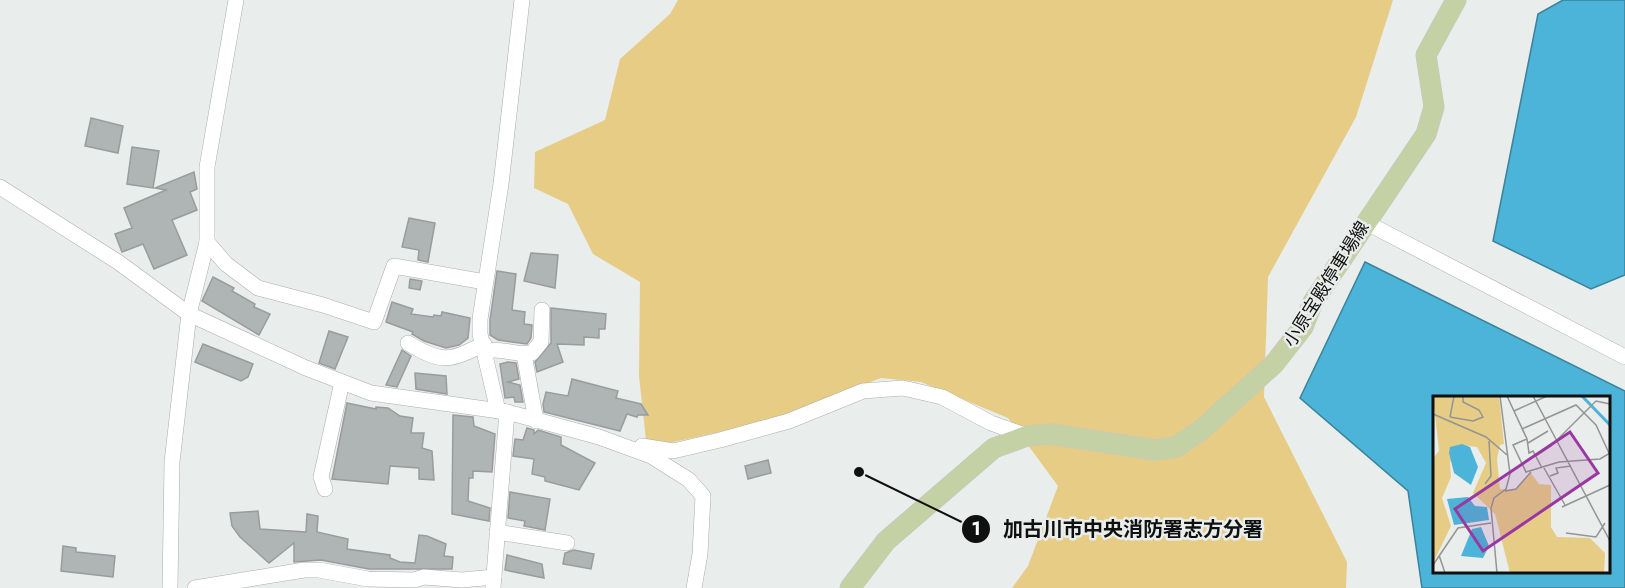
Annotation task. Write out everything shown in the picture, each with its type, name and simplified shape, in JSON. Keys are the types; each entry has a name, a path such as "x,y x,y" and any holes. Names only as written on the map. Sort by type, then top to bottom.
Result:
{"main road":[{"name":"小原宝殿停車場線","path":"850,588 894,533 994,448 1027,436 1050,434 1156,450 1176,447 1201,430 1274,364 1303,327 1312,302 1426,134 1434,108 1426,55 1455,0"}],"street":[{"path":"170,588 172,462 189,314 207,242 207,168 236,0"},
{"path":"195,588 304,570 319,570 366,584 424,577 494,583 502,412 480,319 501,184 522,0"},
{"path":"0,187 118,262 189,314 342,382 371,393 502,412 615,443 651,456 689,480 703,496 700,554 694,588"},
{"path":"1365,222 1625,357"},
{"path":"207,242 226,264 258,288 323,305 374,322 394,266 486,282"},
{"path":"408,343 426,354 446,360 485,347 524,354 532,353 541,342 542,310"},
{"path":"524,354 536,421"},
{"path":"325,489 321,477 342,382"},
{"path":"615,443 673,451 752,433 863,391 903,388 942,397 991,423 1027,436"},
{"path":"496,532 567,543"}],"shaded area":[{"path":"678,0 1393,0 1356,117 1268,277 1264,397 1347,562 1346,588 1012,588 1028,566 1058,486 1008,418 921,382 881,378 765,422 669,443 646,440 639,376 640,282 593,254 568,204 534,188 535,152 605,120 620,59 670,14"}],"water":[{"path":"1563,0 1625,0 1625,275 1591,289 1493,241 1538,14"},
{"path":"1365,262 1625,391 1625,588 1422,588 1408,491 1300,398"}],"building":[{"path":"91,118 123,126 118,153 85,146"},
{"path":"132,147 159,151 153,188 127,184"},
{"path":"194,172 197,189 190,192 197,210 172,220 187,255 154,269 143,244 122,252 115,234 132,228 124,208 166,190 155,188"},
{"path":"409,218 435,223 428,262 418,260 419,250 402,247"},
{"path":"531,253 558,255 555,288 524,281"},
{"path":"497,271 516,274 512,310 525,312 524,324 532,325 531,338 527,344 498,340 490,335"},
{"path":"213,277 234,288 232,291 255,304 254,307 270,314 259,335 202,301"},
{"path":"410,279 422,281 420,290 409,288"},
{"path":"392,302 413,309 411,314 433,317 434,315 441,316 442,312 470,318 468,338 459,345 446,348 424,341 412,334 413,332 386,322"},
{"path":"551,308 606,314 605,329 599,329 599,338 584,337 584,345 557,344 563,362 537,372 535,362 551,343"},
{"path":"329,331 348,337 335,369 319,363"},
{"path":"203,344 253,364 248,377 241,381 195,362"},
{"path":"402,350 411,356 397,387 386,385"},
{"path":"516,363 519,379 508,382 520,385 523,402 515,402 514,397 505,398 500,364"},
{"path":"415,373 446,376 447,394 416,389"},
{"path":"572,379 618,391 616,398 641,404 648,415 637,417 627,414 620,431 544,412 546,392 568,396"},
{"path":"347,403 376,409 376,407 388,408 400,416 413,418 411,433 424,433 422,448 432,451 434,480 419,479 419,468 390,466 388,484 332,479"},
{"path":"453,415 473,417 474,426 495,434 492,472 473,471 473,478 469,478 468,501 490,508 489,521 452,514"},
{"path":"527,428 534,430 534,434 538,430 561,437 561,445 595,463 579,490 545,481 545,477 532,474 534,459 513,456 515,439 523,440"},
{"path":"768,460 771,473 748,479 745,466"},
{"path":"510,492 550,499 545,530 524,526 525,521 508,518"},
{"path":"258,511 260,529 306,532 307,514 318,516 317,532 348,539 347,549 390,555 390,558 400,562 415,563 419,535 427,536 446,544 444,556 453,557 452,569 369,569 321,560 294,562 294,543 269,563 240,537 232,526 230,513"},
{"path":"63,546 76,548 76,552 115,556 113,577 61,571"},
{"path":"574,550 594,554 591,569 563,564 565,553"},
{"path":"507,555 542,564 544,578 505,570"}],"place":[{"name":"加古川市中央消防署志方分署","path":"859,472"}]}
